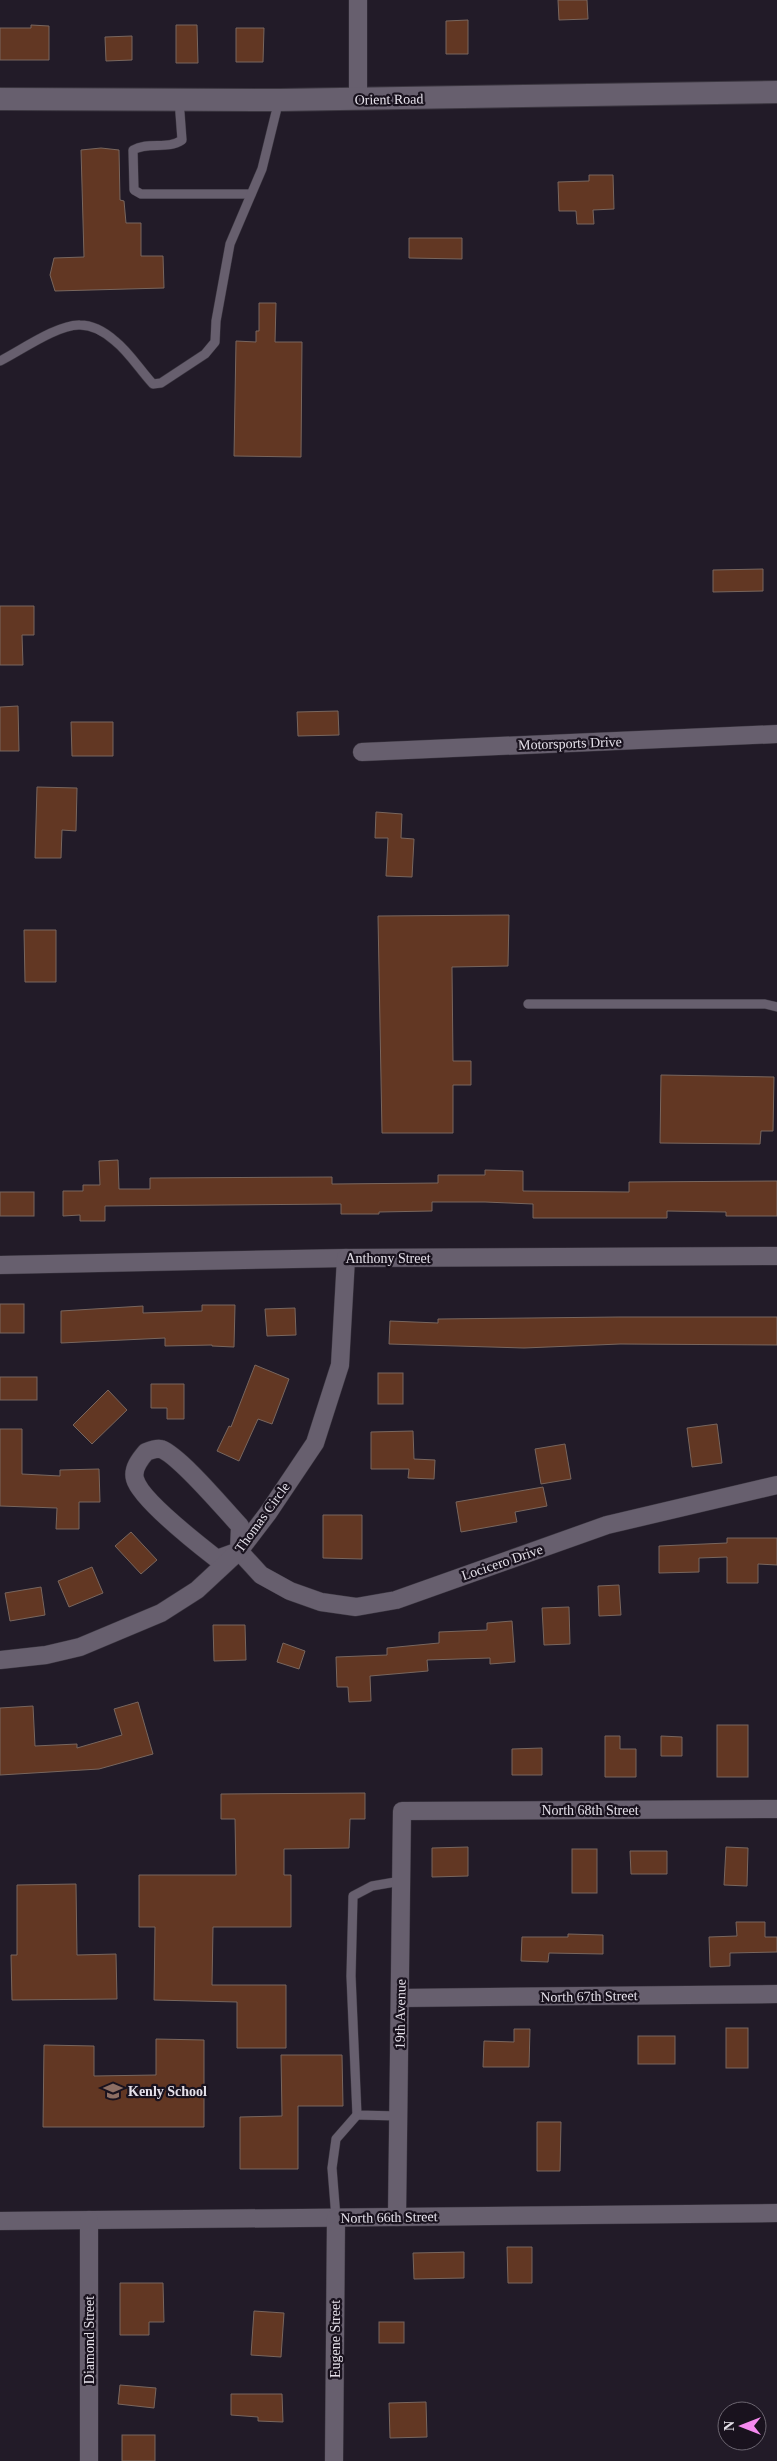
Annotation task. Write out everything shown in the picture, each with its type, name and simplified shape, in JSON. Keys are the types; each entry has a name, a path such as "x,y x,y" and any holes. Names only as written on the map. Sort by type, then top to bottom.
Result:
{"street":[{"path":"358,0 358,99"},
{"name":"Orient Road","path":"0,99 279,100 777,92"},
{"name":"Motorsports Drive","path":"362,752 777,734"},
{"name":"Anthony Street","path":"0,1265 346,1258 777,1256"},
{"name":"Thomas Circle","path":"0,1660 46,1655 80,1647 161,1613 197,1590 239,1551 268,1513 315,1443 340,1365 346,1258"},
{"path":"159,1448 170,1453 201,1484 240,1526 239,1551 217,1560 173,1524 140,1488 135,1479 137,1465 146,1452 159,1448"},
{"name":"Locicero Drive","path":"239,1551 260,1574 290,1591 321,1602 356,1607 396,1600 607,1525 777,1485"},
{"name":"North 68th Street","path":"402,1811 777,1809"},
{"name":"19th Avenue","path":"397,2217 402,1811"},
{"name":"North 67th Street","path":"401,1998 777,1994"},
{"name":"North 66th Street","path":"0,2221 777,2213"},
{"name":"Eugene Street","path":"334,2461 336,2218"},
{"name":"Diamond Street","path":"89,2220 89,2461"}],"lane":[{"path":"179,100 182,140 176,144 142,145 133,150 134,190 141,194 251,194"},
{"path":"0,361 48,336 80,325 98,329 116,341 153,384 161,383 205,354 215,342 216,321 230,244 262,169 279,100"},
{"path":"528,1004 765,1004 777,1007"},
{"path":"336,2218 332,2168 336,2139 357,2115 351,1976 353,1896 372,1886 402,1881"},
{"path":"357,2115 399,2116"}],"building":[{"path":"558,0 587,0 588,19 559,20"},
{"path":"468,20 468,54 446,54 446,21"},
{"path":"31,25 49,26 49,60 0,60 0,28 31,28"},
{"path":"176,25 197,25 198,63 176,63"},
{"path":"236,28 264,28 263,62 236,62"},
{"path":"132,36 132,60 106,61 105,37"},
{"path":"101,148 119,150 120,200 124,201 126,223 141,223 141,256 163,256 164,288 55,291 50,275 54,258 84,257 81,150"},
{"path":"589,175 613,175 614,209 593,210 594,224 577,224 576,211 559,211 558,182 589,181"},
{"path":"409,238 462,238 462,259 409,258"},
{"path":"259,303 276,303 275,342 302,342 301,457 234,456 236,341 256,342 256,331 259,331"},
{"path":"763,569 763,591 713,592 713,570"},
{"path":"0,606 34,606 34,635 22,635 23,665 0,665"},
{"path":"18,706 19,751 0,751 0,707"},
{"path":"338,711 339,735 298,736 297,712"},
{"path":"71,722 113,722 113,756 72,756"},
{"path":"37,787 77,788 76,831 62,830 61,858 35,858"},
{"path":"376,812 402,814 401,838 414,839 412,877 386,876 388,838 375,838"},
{"path":"509,915 508,966 452,967 453,1061 471,1061 471,1085 453,1085 453,1133 382,1133 378,916"},
{"path":"24,930 56,930 56,982 25,982"},
{"path":"661,1075 774,1077 773,1131 761,1131 760,1144 660,1143"},
{"path":"118,1160 119,1189 150,1189 150,1178 332,1177 332,1184 438,1183 438,1175 485,1175 485,1170 523,1171 523,1191 629,1192 629,1182 777,1181 777,1216 726,1216 726,1212 667,1211 667,1218 533,1218 533,1204 432,1202 432,1211 379,1212 379,1214 341,1214 341,1204 105,1206 105,1221 80,1221 80,1215 63,1216 63,1191 83,1191 83,1185 100,1185 99,1161"},
{"path":"0,1192 34,1192 34,1216 0,1216"},
{"path":"0,1304 24,1304 24,1333 0,1333"},
{"path":"202,1305 235,1305 234,1347 212,1345 165,1346 165,1338 61,1343 61,1311 143,1306 143,1313 202,1311"},
{"path":"295,1308 296,1335 267,1336 265,1309"},
{"path":"777,1317 777,1345 620,1344 524,1348 389,1344 390,1321 438,1323 438,1319"},
{"path":"255,1365 289,1379 272,1424 258,1419 239,1461 217,1451 229,1426 231,1427"},
{"path":"378,1373 403,1373 403,1404 378,1404"},
{"path":"0,1377 37,1377 37,1400 0,1400"},
{"path":"151,1384 184,1384 184,1419 167,1419 167,1408 151,1408"},
{"path":"108,1390 127,1410 92,1444 73,1425"},
{"path":"717,1424 722,1463 692,1467 687,1428"},
{"path":"0,1429 22,1429 22,1474 60,1476 60,1470 99,1469 100,1502 79,1502 79,1529 56,1529 57,1508 0,1506"},
{"path":"413,1431 414,1459 435,1460 434,1479 408,1478 409,1469 371,1469 371,1432"},
{"path":"565,1444 571,1479 541,1484 535,1449"},
{"path":"543,1487 547,1506 515,1512 517,1522 461,1532 456,1502"},
{"path":"323,1515 362,1515 362,1559 323,1558"},
{"path":"131,1532 157,1560 141,1574 115,1546"},
{"path":"727,1538 777,1538 777,1565 758,1564 758,1583 727,1583 727,1557 699,1558 699,1572 659,1573 659,1546 727,1543"},
{"path":"92,1567 103,1593 69,1607 58,1581"},
{"path":"619,1585 621,1615 599,1616 598,1586"},
{"path":"41,1587 45,1615 10,1621 5,1593"},
{"path":"569,1607 570,1644 544,1645 542,1608"},
{"path":"512,1621 515,1662 490,1664 490,1658 427,1660 428,1671 370,1676 371,1701 349,1702 348,1687 337,1687 336,1657 387,1655 387,1648 439,1643 439,1632 487,1630 487,1623"},
{"path":"213,1625 245,1625 246,1660 214,1661"},
{"path":"283,1643 305,1651 299,1669 277,1662"},
{"path":"138,1702 153,1754 99,1769 0,1775 0,1708 33,1706 35,1746 77,1744 77,1748 122,1735 114,1709"},
{"path":"717,1725 748,1725 748,1777 717,1777"},
{"path":"605,1736 620,1736 620,1749 636,1749 636,1777 605,1777"},
{"path":"661,1736 682,1737 682,1756 661,1756"},
{"path":"542,1748 542,1775 512,1775 512,1749"},
{"path":"365,1793 365,1819 350,1819 349,1848 284,1849 284,1875 291,1875 291,1927 213,1927 212,1985 286,1985 286,2048 237,2048 237,2002 154,2000 155,1927 139,1927 139,1875 236,1875 235,1819 221,1819 221,1794"},
{"path":"468,1847 468,1876 432,1877 432,1848"},
{"path":"726,1847 748,1848 747,1886 724,1885"},
{"path":"572,1849 597,1849 597,1893 572,1893"},
{"path":"630,1851 667,1851 667,1874 631,1874"},
{"path":"76,1884 77,1955 116,1954 117,1999 12,2000 11,1955 17,1955 17,1885"},
{"path":"736,1922 765,1922 765,1937 777,1937 777,1952 730,1953 730,1966 710,1967 709,1937 737,1936"},
{"path":"568,1934 603,1935 603,1954 549,1953 548,1962 521,1961 522,1937 568,1937"},
{"path":"726,2028 748,2028 748,2068 726,2068"},
{"path":"514,2029 530,2029 529,2067 483,2067 484,2041 514,2042"},
{"path":"638,2036 675,2036 675,2064 638,2064"},
{"path":"156,2039 204,2040 204,2127 43,2127 44,2045 94,2046 94,2076 156,2075"},
{"path":"281,2055 342,2055 343,2106 298,2106 298,2169 240,2169 240,2117 282,2116"},
{"path":"537,2122 561,2122 560,2171 537,2171"},
{"path":"507,2247 532,2247 532,2283 508,2283"},
{"path":"464,2252 464,2278 414,2279 413,2253"},
{"path":"120,2283 163,2283 164,2322 149,2322 149,2335 120,2335"},
{"path":"254,2311 284,2313 281,2357 251,2355"},
{"path":"379,2322 404,2322 404,2343 379,2343"},
{"path":"120,2385 156,2388 154,2408 118,2404"},
{"path":"231,2394 282,2394 283,2422 258,2421 258,2417 231,2415"},
{"path":"426,2402 427,2437 390,2438 389,2403"},
{"path":"122,2435 155,2435 155,2461 122,2461"}],"place":[{"name":"Kenly School","path":"113,2091"}]}
